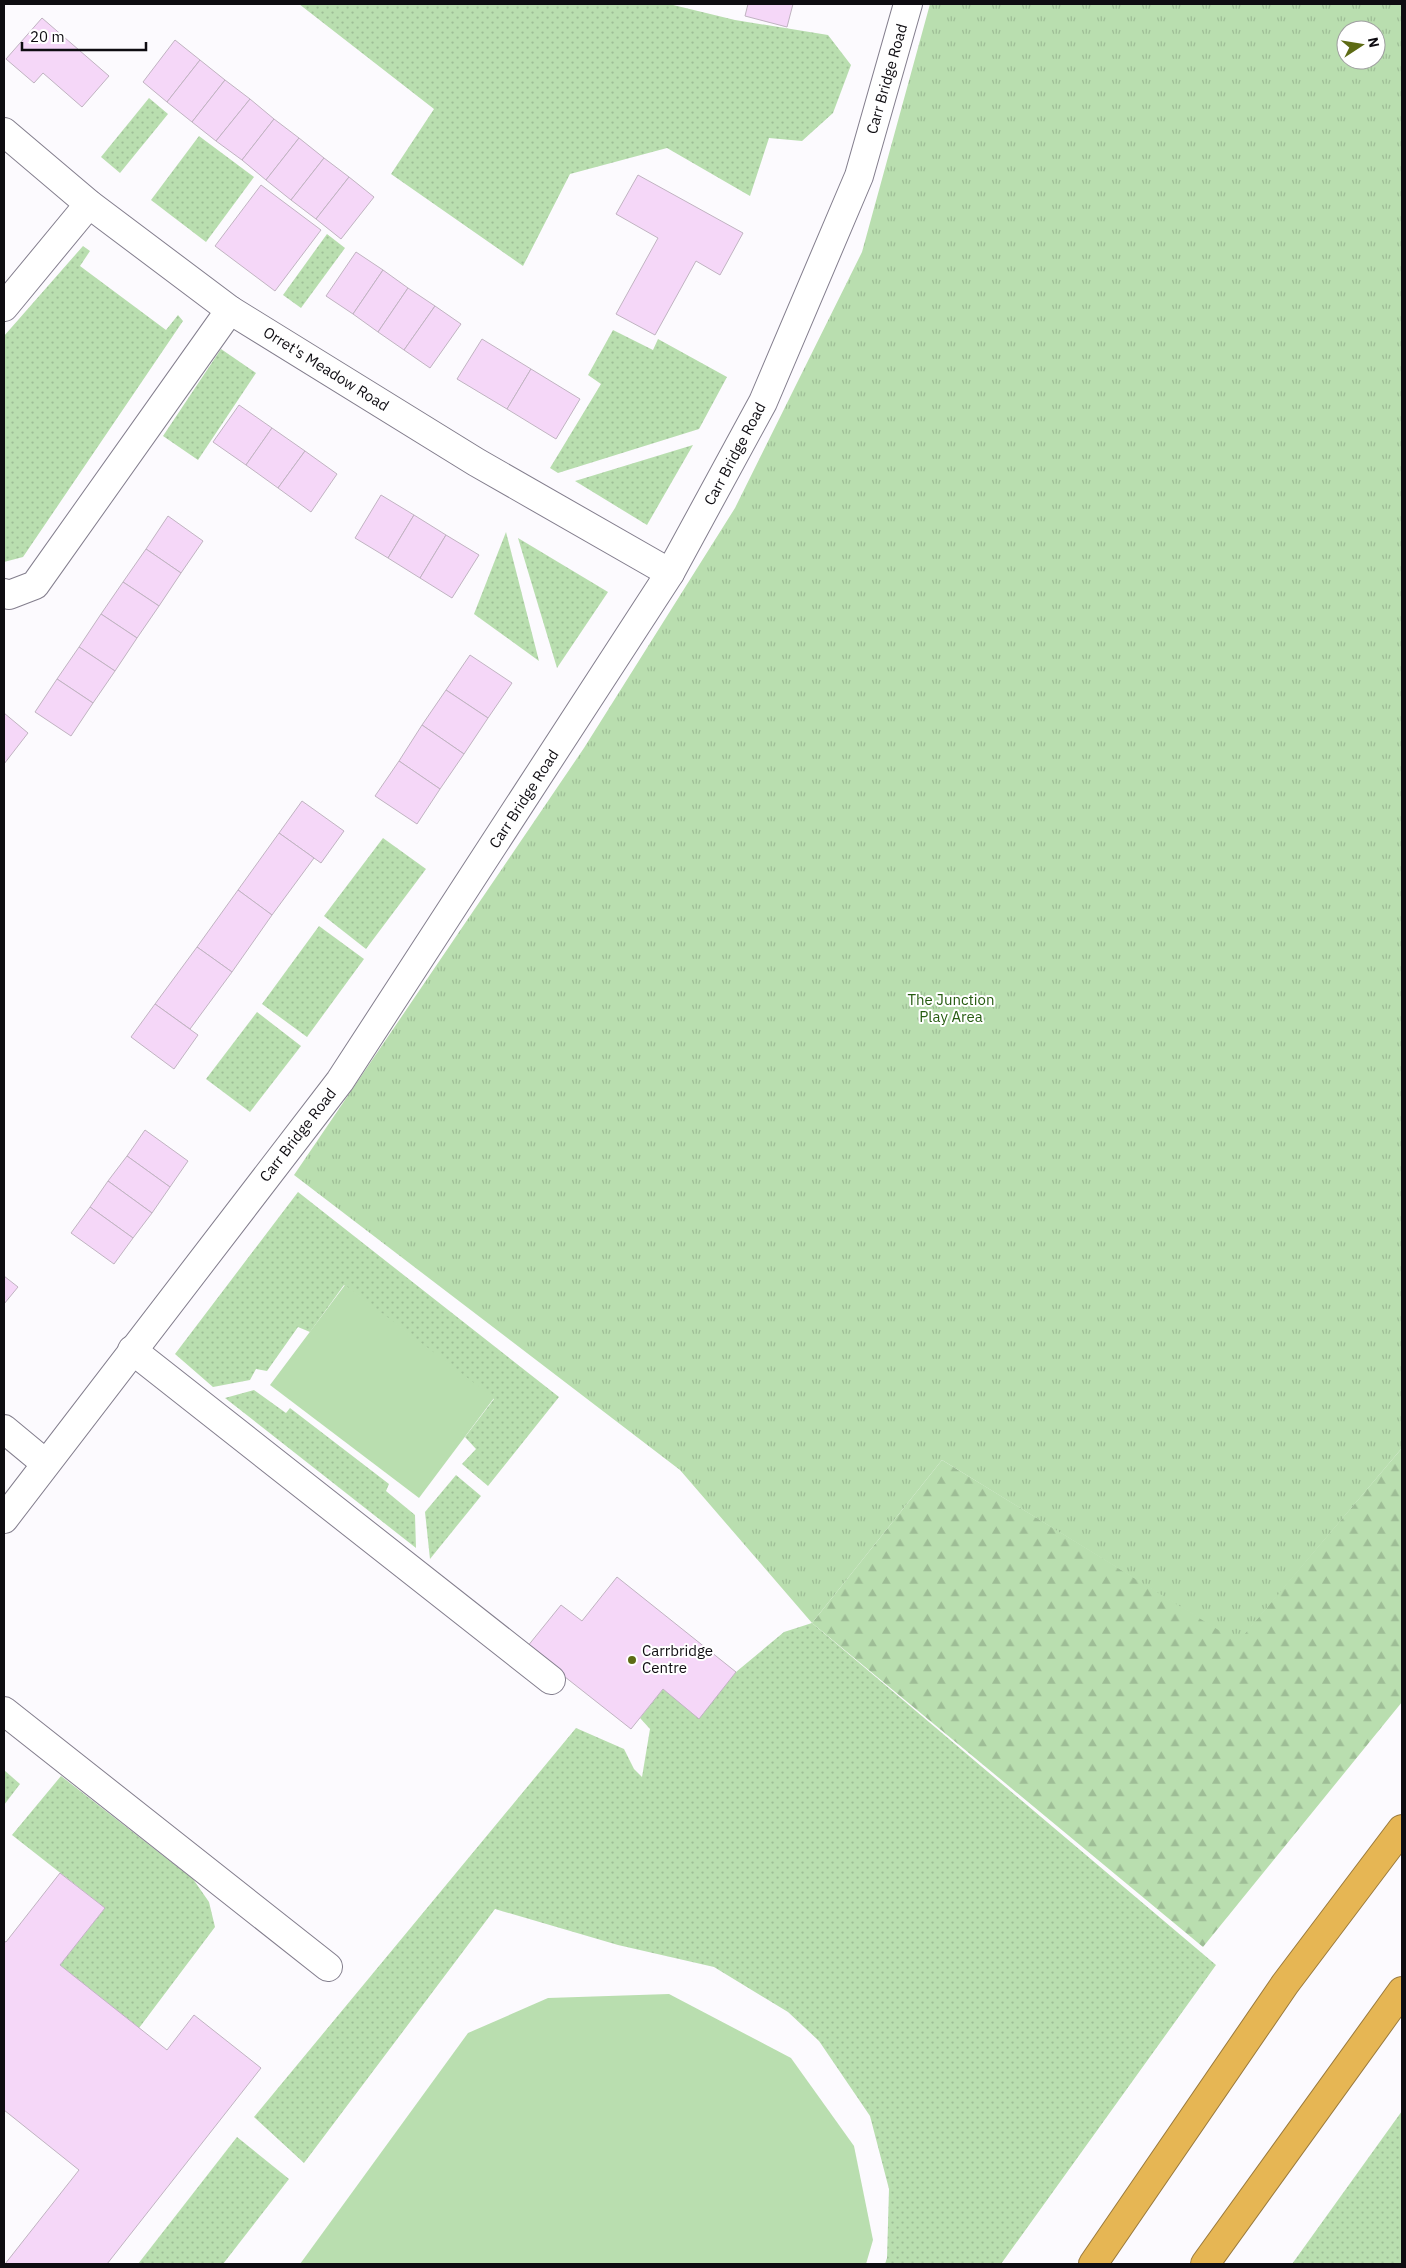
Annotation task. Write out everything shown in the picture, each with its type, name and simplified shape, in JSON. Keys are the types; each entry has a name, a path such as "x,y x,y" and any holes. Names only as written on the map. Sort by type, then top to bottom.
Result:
{"highway":[{"path":"1093,2264 1285,1984 1402,1829"},
{"path":"1205,2264 1402,1991"}],"street":[{"name":"Carr Bridge Road","path":"4,1519 45,1463 340,1082 670,573 763,402 859,176 908,4"},
{"name":"Orret's Meadow Road","path":"4,132 89,204 230,310 476,462 670,573"},
{"path":"4,307 89,204"},
{"path":"4,593 9,595 35,585 230,310"},
{"path":"132,1350 551,1680"},
{"path":"4,1429 45,1463"},
{"path":"4,1711 328,1967"}],"green space":[{"path":"299,4 669,4 735,20 828,35 851,65 833,113 802,141 769,138 750,196 667,148 570,174 523,266 391,174 434,109"},
{"name":"The Junction Play Area","path":"930,4 1402,4 1402,1448 1238,1642 942,1460 812,1623 680,1470 294,1175 584,748 735,508 862,252"},
{"path":"149,98 168,114 120,173 101,157"},
{"path":"199,136 254,177 206,242 151,200"},
{"path":"327,234 345,248 301,308 283,295"},
{"path":"83,246 90,251 80,266 166,330 178,315 183,321 23,557 4,562 4,336"},
{"path":"613,330 653,350 658,339 727,377 699,429 558,473 550,468 601,384 588,375"},
{"path":"221,349 256,373 198,460 163,436"},
{"path":"693,445 647,525 575,481"},
{"path":"506,532 539,661 474,614"},
{"path":"518,538 608,592 557,668"},
{"path":"383,838 426,869 366,949 324,916"},
{"path":"319,926 364,959 307,1037 262,1004"},
{"path":"257,1012 301,1046 250,1112 206,1079"},
{"path":"298,1192 559,1397 488,1486 462,1464 476,1449 465,1437 494,1399 344,1285 310,1332 298,1327 267,1371 256,1369 250,1380 213,1387 175,1354"},
{"path":"345,1285 494,1398 419,1498 270,1385"},
{"path":"254,1390 286,1413 290,1408 389,1484 386,1491 415,1515 416,1548 225,1398"},
{"path":"1402,1448 1402,1702 1203,1947 812,1623 942,1460 1238,1641"},
{"path":"456,1475 481,1496 430,1559 425,1512"},
{"path":"812,1623 1216,1965 1001,2264 885,2264 887,2258 889,2189 870,2116 819,2041 788,2012 714,1967 618,1945 495,1909 304,2163 254,2117 576,1728 624,1749 634,1769 642,1777 650,1729 640,1718 663,1689 699,1718 736,1672 784,1632"},
{"path":"4,1770 20,1784 4,1805"},
{"path":"61,1776 193,1879 209,1902 215,1927 139,2028 60,1965 105,1908 12,1835"},
{"path":"669,1994 791,2058 854,2146 873,2240 866,2264 300,2264 468,2033 548,1998"},
{"path":"1402,2111 1402,2264 1292,2264"},
{"path":"237,2137 289,2179 223,2264 138,2264"}],"building":[{"path":"748,4 793,4 787,27 745,16"},
{"path":"42,18 109,76 82,107 43,73 34,83 6,59"},
{"path":"175,40 200,60 167,102 143,82"},
{"path":"200,60 225,80 192,122 167,102"},
{"path":"225,80 250,99 216,141 192,122"},
{"path":"250,99 274,119 242,160 216,141"},
{"path":"274,119 299,138 266,180 242,160"},
{"path":"299,138 324,158 291,200 266,180"},
{"path":"324,158 349,177 316,219 291,200"},
{"path":"638,175 743,233 720,275 696,261 655,335 616,314 658,238 616,214"},
{"path":"349,177 374,197 341,239 316,219"},
{"path":"261,185 321,230 275,291 215,246"},
{"path":"356,252 383,270 353,314 326,296"},
{"path":"383,270 408,288 378,332 353,314"},
{"path":"408,288 435,306 404,350 378,332"},
{"path":"435,306 461,324 430,368 404,350"},
{"path":"482,339 531,369 507,409 457,379"},
{"path":"531,369 580,399 556,439 507,409"},
{"path":"239,405 272,428 246,465 213,442"},
{"path":"272,428 305,451 278,488 246,465"},
{"path":"305,451 337,474 311,512 278,488"},
{"path":"381,495 414,515 388,558 355,538"},
{"path":"414,515 446,535 420,578 388,558"},
{"path":"168,516 203,541 181,573 146,549"},
{"path":"446,535 479,555 452,598 420,578"},
{"path":"146,549 181,573 159,606 123,582"},
{"path":"123,582 159,606 137,638 101,614"},
{"path":"101,614 137,638 115,671 79,647"},
{"path":"79,647 115,671 93,703 57,679"},
{"path":"470,655 512,683 488,718 446,690"},
{"path":"57,679 93,703 71,736 35,712"},
{"path":"446,690 488,718 464,754 422,725"},
{"path":"4,713 28,733 4,764"},
{"path":"422,725 464,754 440,789 399,761"},
{"path":"399,761 440,789 417,824 375,796"},
{"path":"302,801 344,831 321,863 279,833"},
{"path":"279,833 314,858 272,915 238,890"},
{"path":"238,890 272,915 232,972 197,947"},
{"path":"197,947 232,972 190,1029 155,1004"},
{"path":"155,1004 198,1035 174,1069 131,1037"},
{"path":"145,1130 188,1161 170,1187 127,1156"},
{"path":"127,1156 170,1187 152,1213 108,1181"},
{"path":"108,1181 152,1213 133,1238 90,1207"},
{"path":"90,1207 133,1238 114,1264 71,1233"},
{"path":"4,1276 18,1287 4,1304"},
{"name":"Carrbridge Centre","path":"617,1577 736,1672 699,1719 663,1689 631,1729 527,1647 561,1605 582,1621"},
{"path":"60,1873 105,1908 60,1965 167,2050 194,2015 261,2068 107,2264 5,2264 79,2170 4,2110 4,1941 6,1942"}],"place":[{"name":"Carrbridge Centre","path":"632,1660"}]}
